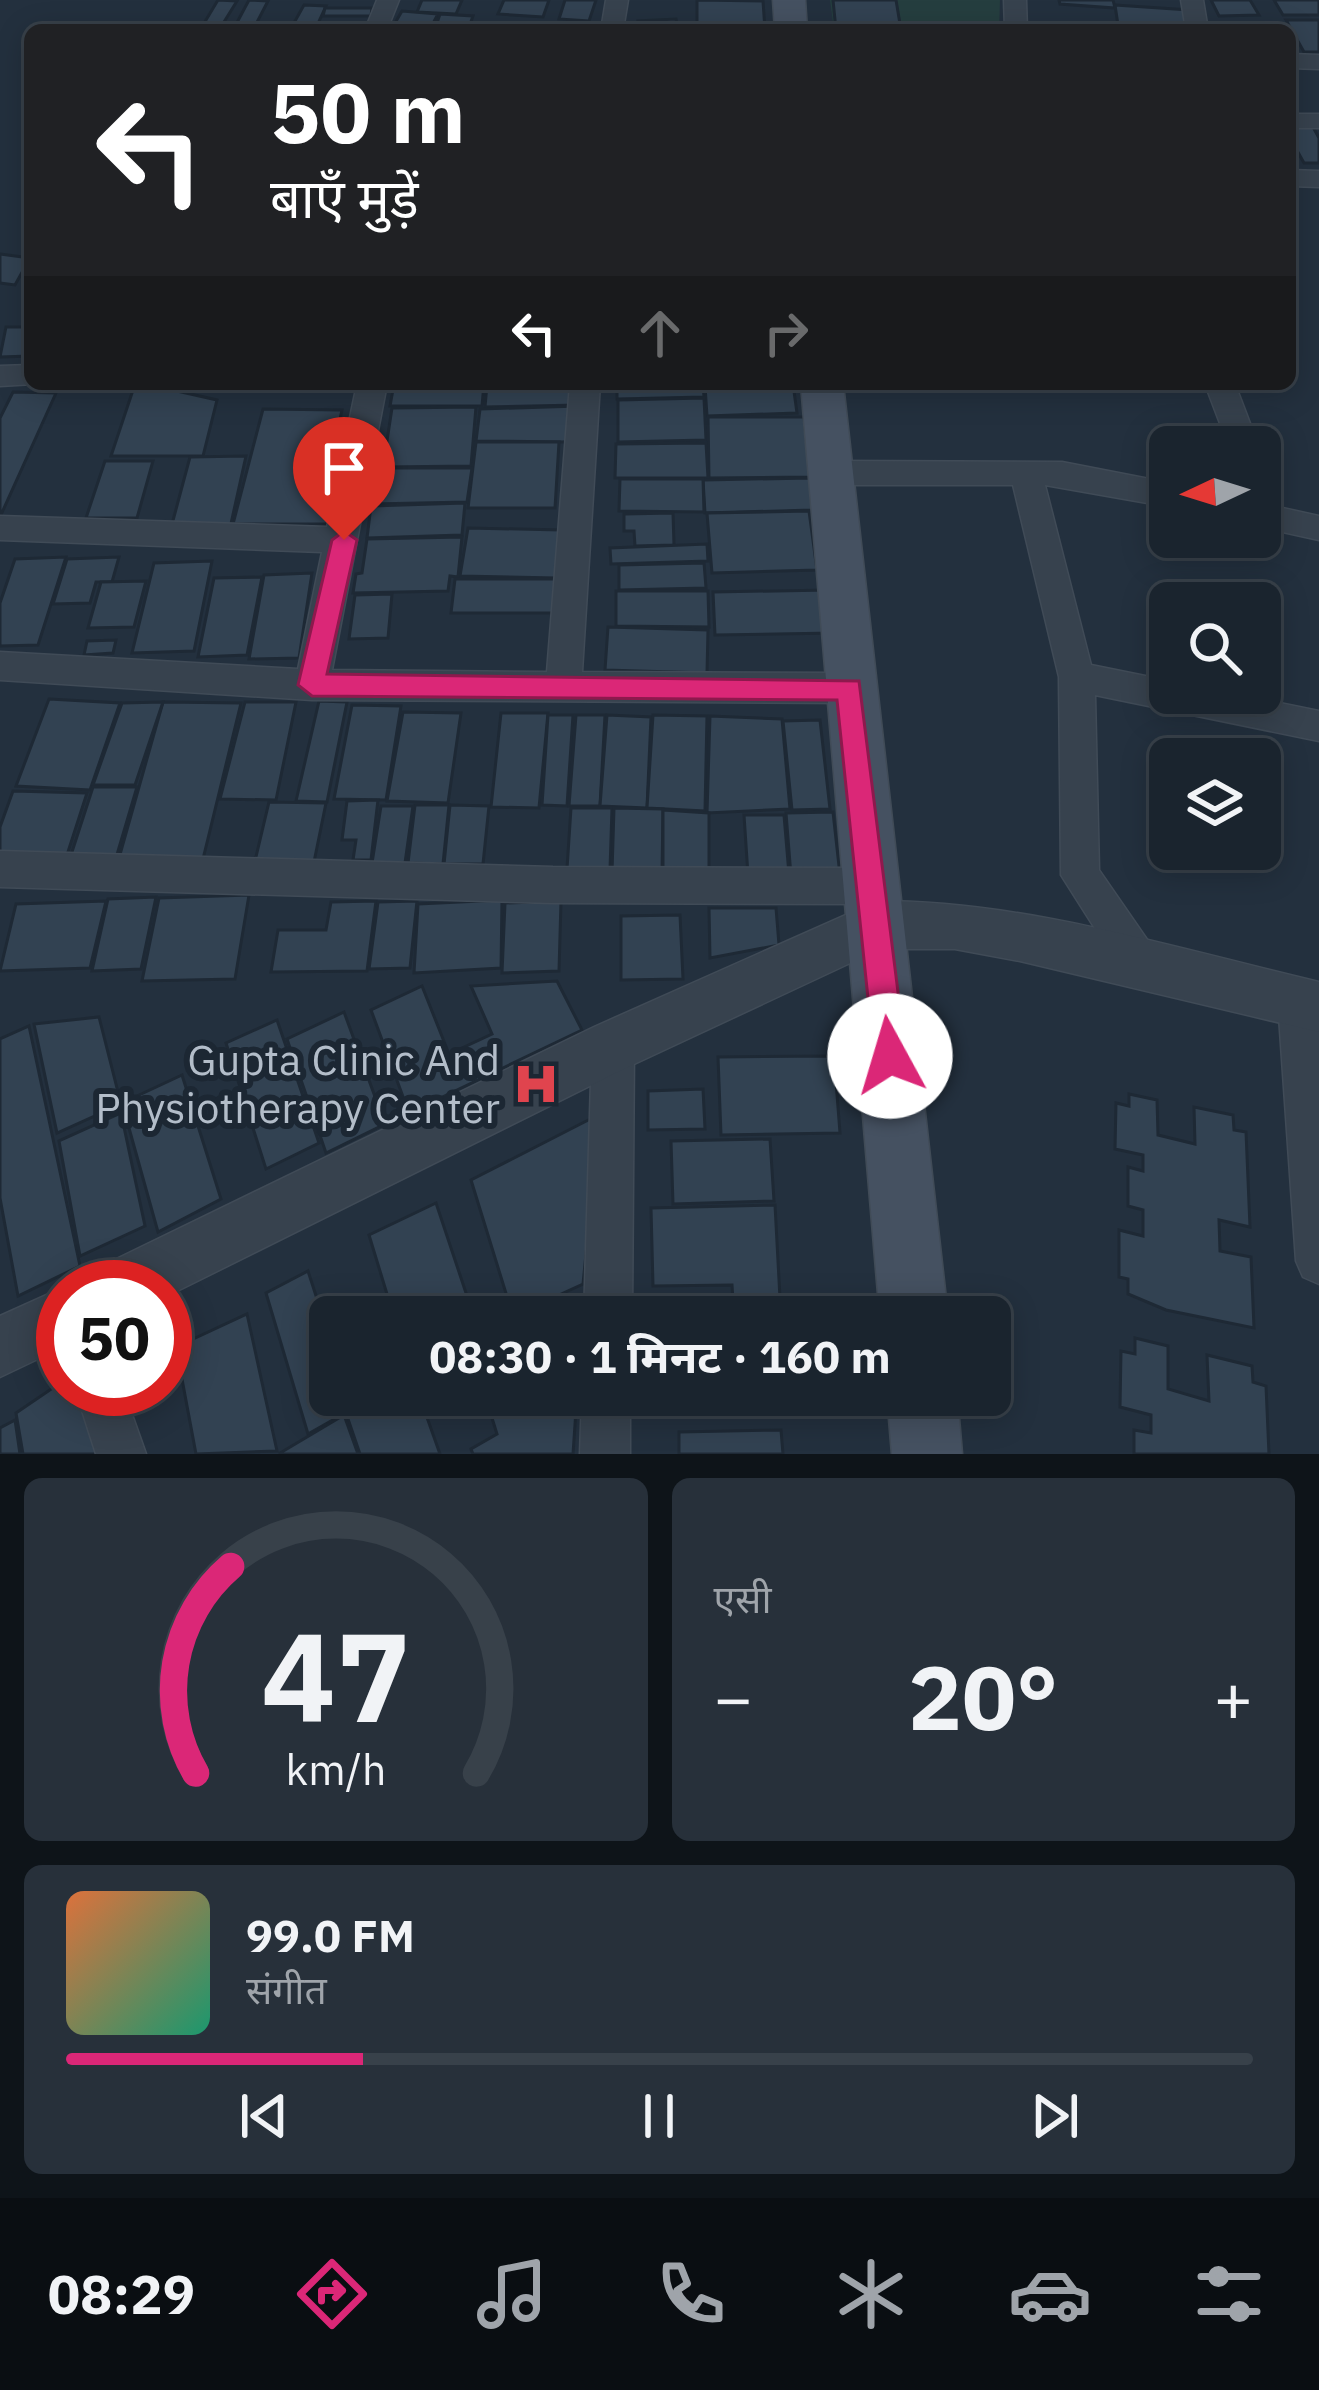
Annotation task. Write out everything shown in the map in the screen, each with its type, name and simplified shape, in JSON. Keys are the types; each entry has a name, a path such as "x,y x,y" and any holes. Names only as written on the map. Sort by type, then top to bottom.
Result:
{"main road":[{"path":"823,390 912,1296"},
{"path":"924,1416 927,1454"}],"street":[{"path":"312,685 371,390"},
{"path":"564,686 584,390"},
{"path":"1222,390 1236,426"},
{"path":"830,473 1062,474 1149,491"},
{"path":"1026,473 1077,677 1080,875 1141,965"},
{"path":"1281,513 1319,528"},
{"path":"0,528 344,540"},
{"path":"0,666 312,685 849,688"},
{"path":"1077,677 1319,726"},
{"path":"0,869 553,884 875,905 1309,1005 1319,1261"},
{"path":"178,1260 613,1046 875,905"},
{"path":"608,1296 613,1046"},
{"path":"0,1347 36,1329"},
{"path":"108,1416 121,1454"},
{"path":"605,1454 606,1416"}],"green space":[{"path":"830,0 1000,0 999,24 833,24"}],"building":[{"path":"218,0 237,1 223,24 204,24"},
{"path":"249,0 268,1 256,24 236,24"},
{"path":"422,0 462,0 456,14 417,12"},
{"path":"504,0 549,0 543,17 498,14"},
{"path":"565,0 596,0 589,21 559,19"},
{"path":"697,0 763,1 765,24 697,24"},
{"path":"833,0 896,0 900,24 835,24"},
{"path":"1059,0 1113,0 1115,8 1060,4"},
{"path":"1211,0 1250,0 1259,15 1219,16"},
{"path":"1274,0 1319,0 1319,15 1283,15"},
{"path":"304,5 326,6 318,24 293,24"},
{"path":"1115,5 1189,10 1192,24 1118,24"},
{"path":"325,8 372,8 371,16 323,16"},
{"path":"402,11 438,14 433,24 395,23"},
{"path":"440,14 473,16 470,24 437,24"},
{"path":"676,19 677,24 638,24"},
{"path":"1286,20 1319,20 1319,52 1304,52 1296,38 1296,24"},
{"path":"1296,127 1313,127 1319,138 1319,163 1304,163 1296,149"},
{"path":"0,254 24,257 15,285 0,283"},
{"path":"6,327 24,327 24,356 0,357"},
{"path":"133,390 177,391 217,400 203,456 111,456"},
{"path":"393,390 483,390 482,406 390,406"},
{"path":"486,390 578,390 578,405 485,407"},
{"path":"617,390 703,390 704,397 617,399"},
{"path":"705,390 794,390 797,413 707,416"},
{"path":"13,392 56,393 0,517 0,418"},
{"path":"704,398 706,440 618,442 618,400"},
{"path":"579,406 567,442 476,441 480,409"},
{"path":"476,407 471,466 383,467 392,408"},
{"path":"263,409 342,410 333,450 354,450 340,524 233,524"},
{"path":"708,417 804,417 810,477 709,478"},
{"path":"476,442 559,442 555,508 468,508"},
{"path":"706,443 708,478 615,478 616,444"},
{"path":"246,456 230,528 171,528 190,457"},
{"path":"105,461 153,461 137,518 86,518"},
{"path":"377,468 472,468 467,502 372,504"},
{"path":"810,478 812,510 705,513 703,480"},
{"path":"620,479 703,479 704,512 619,511"},
{"path":"465,503 462,535 367,538 371,506"},
{"path":"809,511 817,570 712,573 707,513"},
{"path":"673,513 674,545 635,546 634,531 624,531 624,514"},
{"path":"468,528 561,530 557,578 460,576"},
{"path":"462,537 458,577 450,576 448,591 353,593 356,574 362,573 367,539"},
{"path":"707,544 708,561 611,564 610,548"},
{"path":"66,557 38,645 0,646 0,603 15,559"},
{"path":"119,557 112,582 96,582 90,603 53,604 67,559"},
{"path":"212,561 194,651 132,653 154,563"},
{"path":"704,563 706,588 619,590 619,565"},
{"path":"312,573 299,658 249,659 264,575"},
{"path":"262,577 247,655 198,657 214,578"},
{"path":"455,579 557,579 555,613 451,613"},
{"path":"146,581 134,627 88,628 101,582"},
{"path":"829,590 834,633 715,635 713,592"},
{"path":"616,591 708,591 709,627 616,626"},
{"path":"392,594 388,638 349,639 355,595"},
{"path":"608,627 708,630 707,673 605,670"},
{"path":"116,640 113,653 84,655 87,641"},
{"path":"49,699 120,703 90,790 16,786"},
{"path":"319,701 347,702 327,802 296,801"},
{"path":"163,702 241,703 203,859 119,858"},
{"path":"163,702 135,785 93,785 122,703"},
{"path":"245,702 296,702 276,800 220,799"},
{"path":"352,705 401,706 386,800 334,799"},
{"path":"403,712 461,713 448,803 387,801"},
{"path":"501,713 548,713 539,808 491,807"},
{"path":"548,715 573,715 567,806 542,805"},
{"path":"576,715 605,715 600,806 569,806"},
{"path":"607,715 651,717 647,808 600,806"},
{"path":"653,715 707,716 705,811 647,808"},
{"path":"710,716 782,719 790,809 707,813"},
{"path":"820,720 830,809 792,810 783,721"},
{"path":"93,787 137,787 116,858 70,858"},
{"path":"13,791 87,793 67,855 0,853 0,827"},
{"path":"378,800 371,860 353,860 356,840 342,840 347,801"},
{"path":"269,802 326,803 314,862 255,861"},
{"path":"415,805 449,805 443,864 408,863"},
{"path":"450,805 489,806 483,864 444,864"},
{"path":"381,806 413,806 405,863 372,863"},
{"path":"571,808 612,808 610,870 567,869"},
{"path":"614,808 663,809 662,873 612,872"},
{"path":"663,810 709,813 709,876 663,875"},
{"path":"833,812 840,875 791,876 786,813"},
{"path":"744,815 784,815 789,874 748,875"},
{"path":"249,895 235,979 142,981 159,898"},
{"path":"156,897 141,969 92,971 108,899"},
{"path":"502,900 501,968 414,973 418,904"},
{"path":"106,901 90,968 0,971 16,904"},
{"path":"376,901 367,971 271,972 278,930 326,930 331,902"},
{"path":"417,901 410,968 369,969 378,902"},
{"path":"561,901 559,971 502,973 505,903"},
{"path":"709,908 776,908 779,945 710,958"},
{"path":"680,915 683,979 621,980 621,916"},
{"path":"557,981 582,1030 409,1113 371,1010 422,986 449,1054 492,1034 471,986"},
{"path":"344,1012 385,1124 326,1153 287,1039"},
{"path":"99,1017 121,1104 57,1133 34,1024"},
{"path":"277,1020 319,1143 266,1169 226,1043"},
{"path":"29,1026 79,1260 36,1260 36,1287 18,1296 0,1198 0,1039"},
{"path":"834,1056 840,1133 721,1135 718,1057"},
{"path":"182,1075 221,1199 158,1232 122,1103"},
{"path":"703,1089 705,1129 648,1130 648,1091"},
{"path":"1129,1094 1157,1100 1158,1135 1195,1144 1194,1107 1233,1115 1234,1130 1246,1132 1250,1227 1219,1220 1220,1251 1251,1257 1254,1328 1166,1310 1128,1294 1128,1279 1119,1277 1119,1230 1143,1236 1143,1210 1128,1206 1128,1167 1143,1171 1143,1155 1115,1149 1116,1103 1129,1106"},
{"path":"121,1113 145,1226 80,1256 59,1141"},
{"path":"600,1114 583,1284 557,1296 507,1296 471,1180"},
{"path":"770,1139 774,1201 673,1204 671,1141"},
{"path":"436,1203 467,1296 388,1296 369,1235"},
{"path":"775,1205 780,1296 733,1296 732,1285 653,1286 651,1208"},
{"path":"308,1271 316,1296 309,1296 309,1416 340,1416 308,1434 266,1293"},
{"path":"247,1314 277,1451 196,1454 189,1416 192,1340"},
{"path":"1135,1338 1168,1346 1168,1389 1209,1401 1207,1355 1252,1366 1253,1382 1266,1386 1269,1454 1134,1454 1134,1430 1151,1433 1151,1415 1120,1407 1121,1351 1135,1354"},
{"path":"36,1399 36,1416 90,1416 99,1454 23,1454 16,1413"},
{"path":"344,1416 358,1454 280,1454"},
{"path":"347,1416 426,1416 440,1454 360,1454"},
{"path":"491,1416 576,1416 573,1454 473,1454 471,1449 497,1434"},
{"path":"15,1420 20,1454 0,1454 0,1428"},
{"path":"781,1430 783,1454 679,1454 679,1432"}],"place":[{"name":"Gupta Clinic And Physiotherapy Center","path":"536,1084"}],"route":[{"path":"344,540 312,685 849,688 890,1056"}]}
